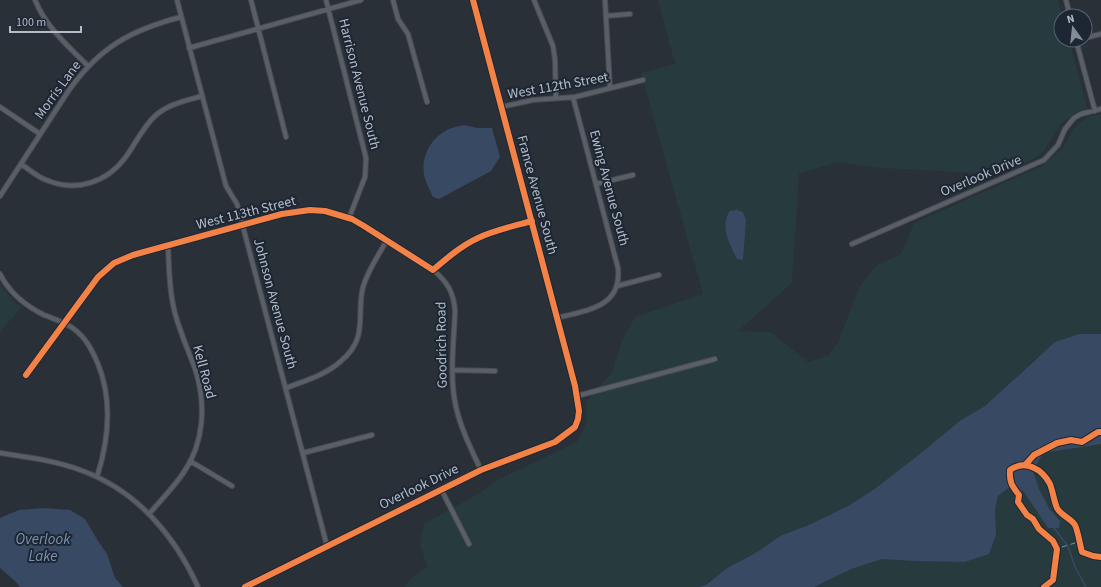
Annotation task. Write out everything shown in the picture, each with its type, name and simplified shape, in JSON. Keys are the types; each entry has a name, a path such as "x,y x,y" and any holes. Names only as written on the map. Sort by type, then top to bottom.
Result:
{"street":[{"path":"34,0 52,29 88,66"},
{"name":"Johnson Avenue South","path":"177,0 226,186 237,204 243,225 327,546"},
{"path":"251,0 286,137"},
{"name":"Harrison Avenue South","path":"326,0 366,158 365,177 349,218"},
{"path":"189,48 361,0"},
{"path":"393,0 398,19 408,34 426,102"},
{"name":"France Avenue South","path":"473,0 577,396"},
{"path":"534,0 553,46 556,98"},
{"path":"605,0 610,88"},
{"path":"606,16 630,14"},
{"name":"Morris Lane","path":"0,196 69,90 88,66 103,52 132,33 148,26 181,17"},
{"path":"1079,48 1095,111"},
{"name":"West 112th Street","path":"501,108 533,100 573,97 643,80"},
{"path":"21,164 38,176 58,184 69,186 90,184 100,180 117,167 148,123 156,115 174,104 202,96"},
{"name":"Ewing Avenue South","path":"573,97 618,268 618,286"},
{"path":"0,108 40,134"},
{"name":"Overlook Drive","path":"852,244 1039,163 1052,154 1069,123 1081,114 1101,109"},
{"path":"596,184 633,175"},
{"name":"West 113th Street","path":"26,375 92,285 106,269 124,258 282,214 310,210 325,211 349,218 387,240 433,270"},
{"path":"433,270 451,254 477,238 532,221"},
{"path":"286,388 334,367 350,353 359,334 361,324 361,301 366,277 387,240"},
{"name":"Kell Road","path":"149,514 185,471 197,445 201,430 202,401 196,373 174,307 168,246"},
{"name":"Goodrich Road","path":"433,270 441,276 447,284 455,301 456,311 453,391 459,419 469,446 481,470"},
{"path":"0,274 15,294 31,308 64,323 82,336 89,344 100,370 108,405 108,424 105,448 97,477"},
{"path":"557,318 602,305 609,300 618,286 659,275"},
{"path":"577,396 715,359"},
{"path":"453,370 495,371"},
{"name":"Overlook Drive","path":"245,587 481,470 543,448 555,442 575,427 578,419 577,396"},
{"path":"303,453 372,435"},
{"path":"0,452 66,465 115,486 149,514 170,538 191,572 198,587"},
{"path":"190,461 232,486"},
{"path":"441,489 468,544"}],"green space":[{"path":"658,0 1058,0 1060,8 1053,8 1053,48 1071,48 1087,108 1076,112 1061,124 1043,152 1032,160 994,174 882,168 837,162 799,174 792,283 738,331 771,332 808,362 829,355 838,342 860,286 876,266 901,254 914,223 1042,166 1063,148 1074,128 1089,116 1101,114 1101,334 1079,334 1037,358 985,406 961,420 1101,376 1101,587 730,587 780,536 759,551 727,568 702,587 405,587 410,579 427,567 420,543 424,524 478,494 499,479 577,442 587,422 586,402 612,372 623,339 635,317 703,294 641,73 675,64"},
{"path":"0,284 12,300 21,308 0,332"}],"water":[{"path":"464,125 477,128 492,128 500,157 491,171 439,199 433,197 426,183 424,174 424,160 429,147 443,132 451,128"},
{"path":"737,210 743,212 746,220 743,260 737,259 727,235 725,222 730,211"},
{"path":"1079,334 1101,334 1101,444 1043,453 1033,471 1039,489 1049,508 1060,521 1059,528 1048,528 1024,492 1011,486 998,496 995,509 996,535 989,554 965,562 882,559 851,569 814,587 700,587 707,584 727,568 759,551 780,536 809,525 850,505 876,488 961,420 985,406 1055,342"},
{"name":"Overlook Lake","path":"44,508 70,510 85,519 107,554 115,578 123,587 20,587 0,568 0,518 19,510"}],"waterway":[{"path":"1054,528 1068,546 1075,567 1086,587"}],"ferry route":[{"path":"1062,547 1075,543"}],"cycle path":[{"path":"245,587 481,470 555,442 575,427 579,411 575,386 473,0"},
{"path":"26,375 98,277 114,263 133,255 282,214 310,210 325,211 352,219 433,270 460,248 484,235 532,221"},
{"path":"1026,464 1034,455 1057,443 1071,440 1082,442 1098,432 1101,432"},
{"path":"1044,587 1053,580 1057,549 1053,541 1039,529 1033,519 1027,515 1018,502 1019,495 1011,481 1010,470 1021,465 1033,467 1038,470 1050,484 1057,508 1075,525 1082,552 1101,557"}]}
